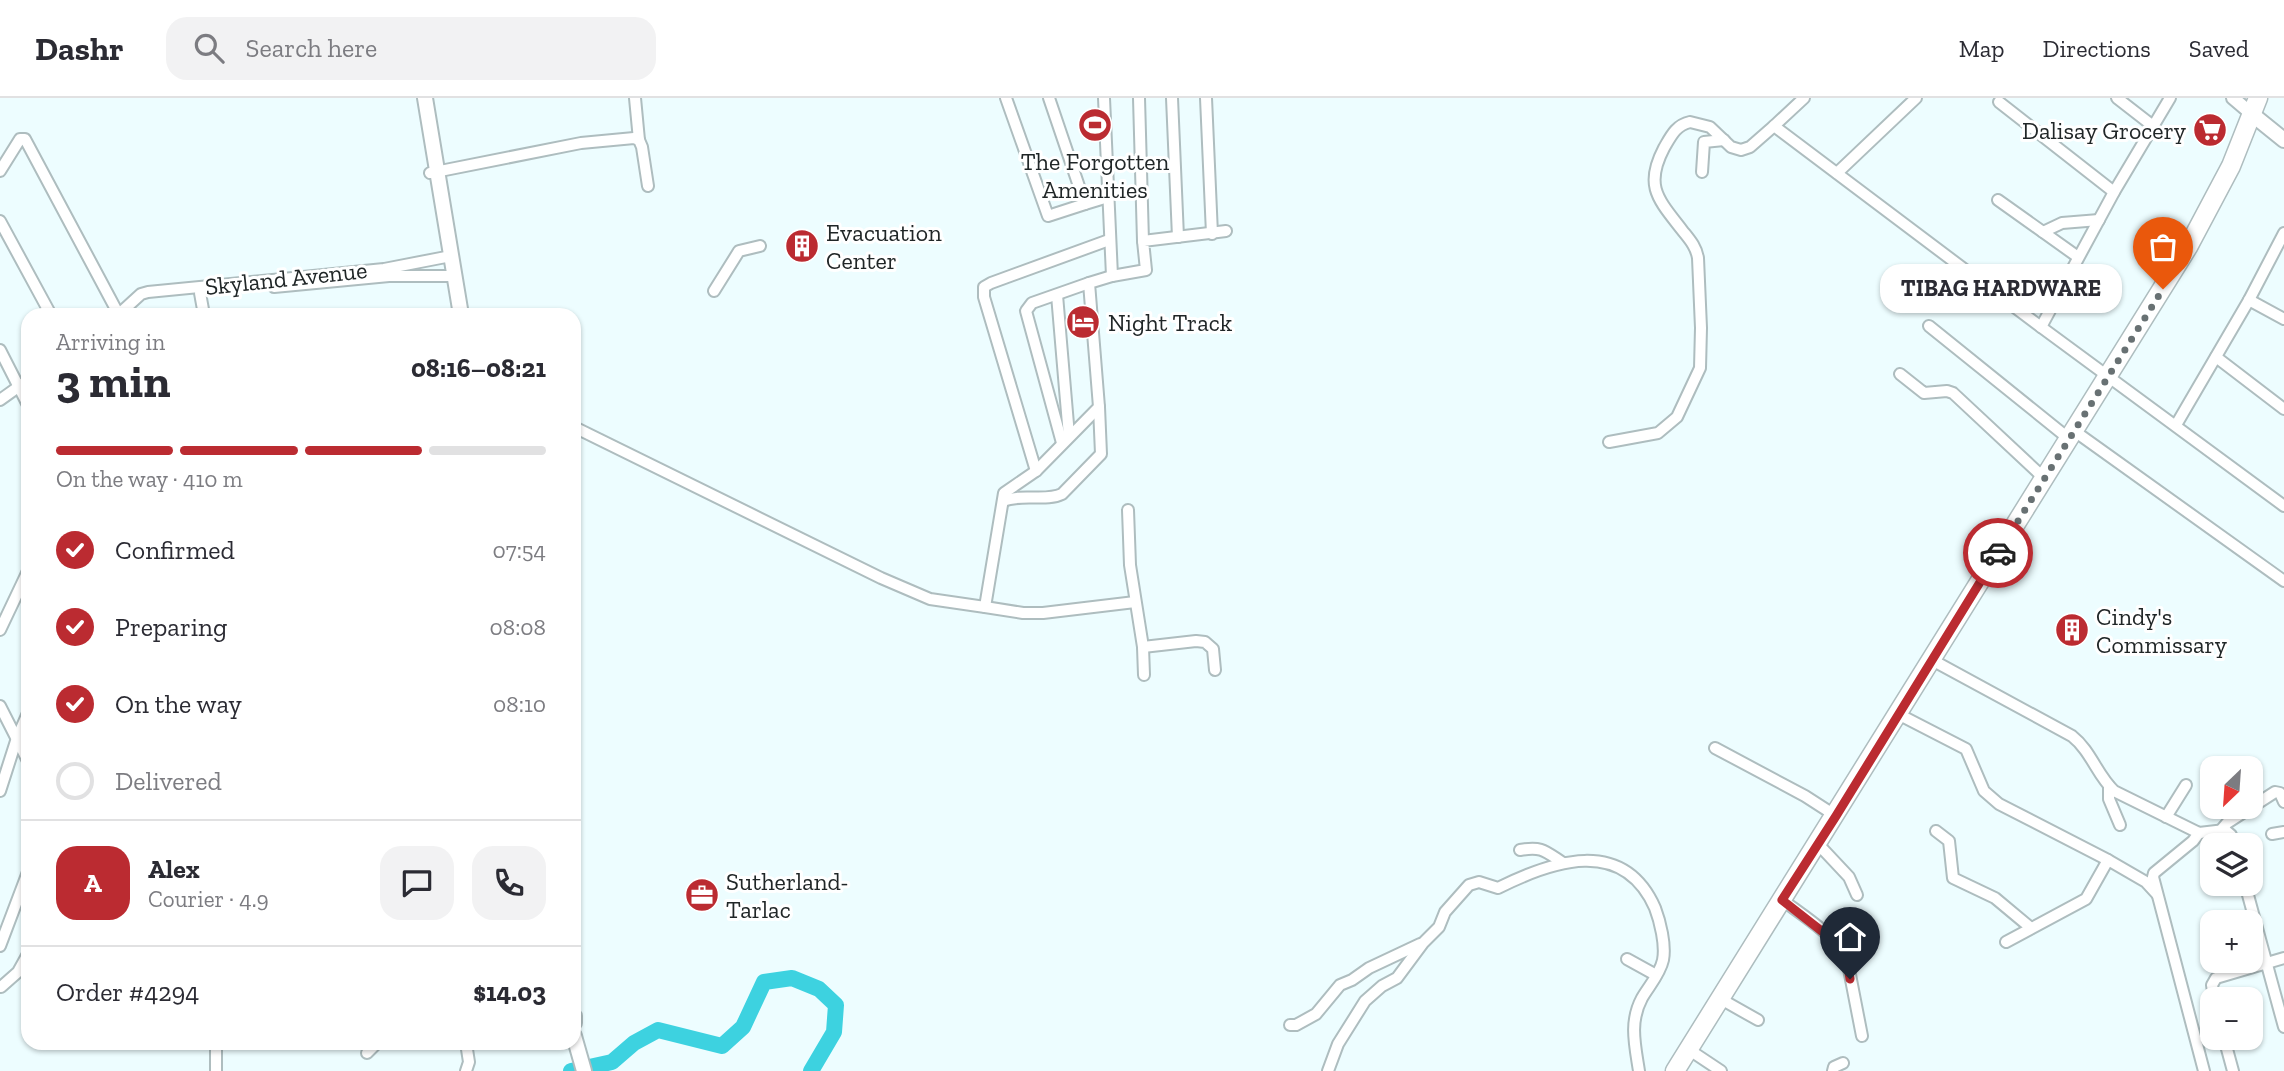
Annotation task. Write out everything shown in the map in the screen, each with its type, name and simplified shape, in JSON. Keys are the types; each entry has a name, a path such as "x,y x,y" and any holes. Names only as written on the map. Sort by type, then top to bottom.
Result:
{"highway":[{"path":"1675,1071 1836,816 2212,206 2255,106"}],"main road":[{"path":"417,98 434,172"},
{"path":"425,98 446,256 459,308"},
{"path":"2255,106 2284,140"},
{"path":"450,276 451,308"},
{"path":"578,1050 584,1071"}],"street":[{"path":"635,98 648,186"},
{"path":"1006,98 1048,216 1108,197"},
{"path":"1049,98 1085,204"},
{"path":"1104,98 1112,276"},
{"path":"1066,440 1026,311 1032,303 1112,276 1146,271 1139,98"},
{"path":"1172,98 1178,237"},
{"path":"1206,98 1212,234"},
{"path":"1609,442 1664,430 1677,417 1699,372 1701,328 1697,251 1662,204 1655,187 1654,173 1671,135 1685,123 1696,122 1706,125 1735,150 1745,150 1804,98"},
{"path":"1836,173 1916,98"},
{"path":"2117,98 2152,126"},
{"path":"2041,327 2114,192 2170,98"},
{"path":"2234,98 2255,106"},
{"path":"1999,102 2114,192"},
{"path":"1774,126 2284,506"},
{"path":"0,171 20,139 25,139 118,308"},
{"path":"434,172 581,143 639,139"},
{"path":"1702,172 1704,142 1724,140"},
{"path":"1998,200 2078,257"},
{"path":"2043,232 2062,223 2099,220"},
{"path":"0,221 47,308"},
{"path":"1143,241 1226,231"},
{"path":"2176,425 2249,300 2284,233"},
{"path":"1036,471 984,297 984,287 1109,240"},
{"path":"714,290 739,251 760,246"},
{"name":"Skyland Avenue","path":"126,308 141,294 148,292 384,269 446,256"},
{"name":"Skyland Avenue","path":"131,308 153,297 390,276 450,276"},
{"path":"1003,501 1025,496 1059,496 1100,457 1102,448 1089,284"},
{"path":"200,293 203,308"},
{"path":"1057,295 1066,440"},
{"path":"2249,300 2284,319"},
{"path":"1929,326 2071,434 2284,581"},
{"path":"0,349 21,379"},
{"path":"2216,357 2284,409"},
{"path":"1900,374 1927,394 1947,391 1953,393 2043,478"},
{"path":"0,400 21,385"},
{"path":"985,607 1007,490 1036,471 1099,407"},
{"path":"581,430 930,599 1033,613 1135,602"},
{"path":"1025,496 1026,480"},
{"path":"1128,510 1144,676"},
{"path":"0,630 21,586"},
{"path":"1143,647 1205,642 1213,649 1215,670"},
{"path":"1932,660 2072,736 2086,749 2109,786 2121,795 2199,833 2222,829 2227,823 2276,792 2281,794 2284,802"},
{"path":"0,706 4,724 21,747"},
{"path":"1898,714 1966,749 1984,791 1999,804 2108,860 2146,882 2157,894"},
{"path":"1,784 21,727"},
{"path":"1715,748 1805,796 1836,816"},
{"path":"2166,817 2186,785"},
{"path":"2109,786 2109,799 2120,825"},
{"path":"2222,829 2228,833"},
{"path":"1936,831 1946,836 1949,841 1953,878 1995,898 2031,928"},
{"path":"2199,833 2154,873 2153,877 2203,1071"},
{"path":"1818,844 1849,877 1857,895"},
{"path":"1520,850 1542,848 1563,863"},
{"path":"1328,1071 1338,1044 1365,1001 1382,986 1397,978 1423,943 1439,927 1444,912 1469,885 1479,881 1497,888 1522,876 1563,863 1590,859 1610,864 1632,875 1648,892 1661,922 1663,959 1634,1016 1633,1033 1639,1071"},
{"path":"2006,942 2086,899 2108,860"},
{"path":"0,946 21,890"},
{"path":"2248,896 2284,1027"},
{"path":"1782,900 1829,935 1842,950 1847,959 1862,1036"},
{"path":"1290,1025 1296,1025 1316,1014 1340,985 1423,943"},
{"path":"1627,958 1656,975"},
{"path":"2212,987 2216,978 2284,958"},
{"path":"1,987 21,967"},
{"path":"1719,998 1758,1020"},
{"path":"1688,1049 1721,1071"},
{"path":"216,1050 216,1071"},
{"path":"367,1053 370,1050"},
{"path":"466,1071 469,1062 467,1050"},
{"path":"2227,1050 2233,1071"},
{"path":"1833,1071 1834,1067 1843,1063"}],"waterway":[{"path":"571,1071 612,1062 634,1043 658,1030 722,1046 743,1027 764,982 792,978 819,989 836,1005 834,1032 811,1071"}],"way so far":[{"path":"1998,553 2163,289"}],"place":[{"name":"The Forgotten Amenities","path":"1095,125"},
{"name":"Dalisay Grocery","path":"2210,130"},
{"name":"Evacuation Center","path":"802,246"},
{"name":"TIBAG HARDWARE","path":"2163,289"},
{"name":"Night Track","path":"1083,322"},
{"name":"Cindy's Commissary","path":"2072,630"},
{"name":"Sutherland- Tarlac","path":"702,895"}],"route":[{"path":"1850,979 1847,959 1842,950 1829,935 1782,900 1998,553"}]}
